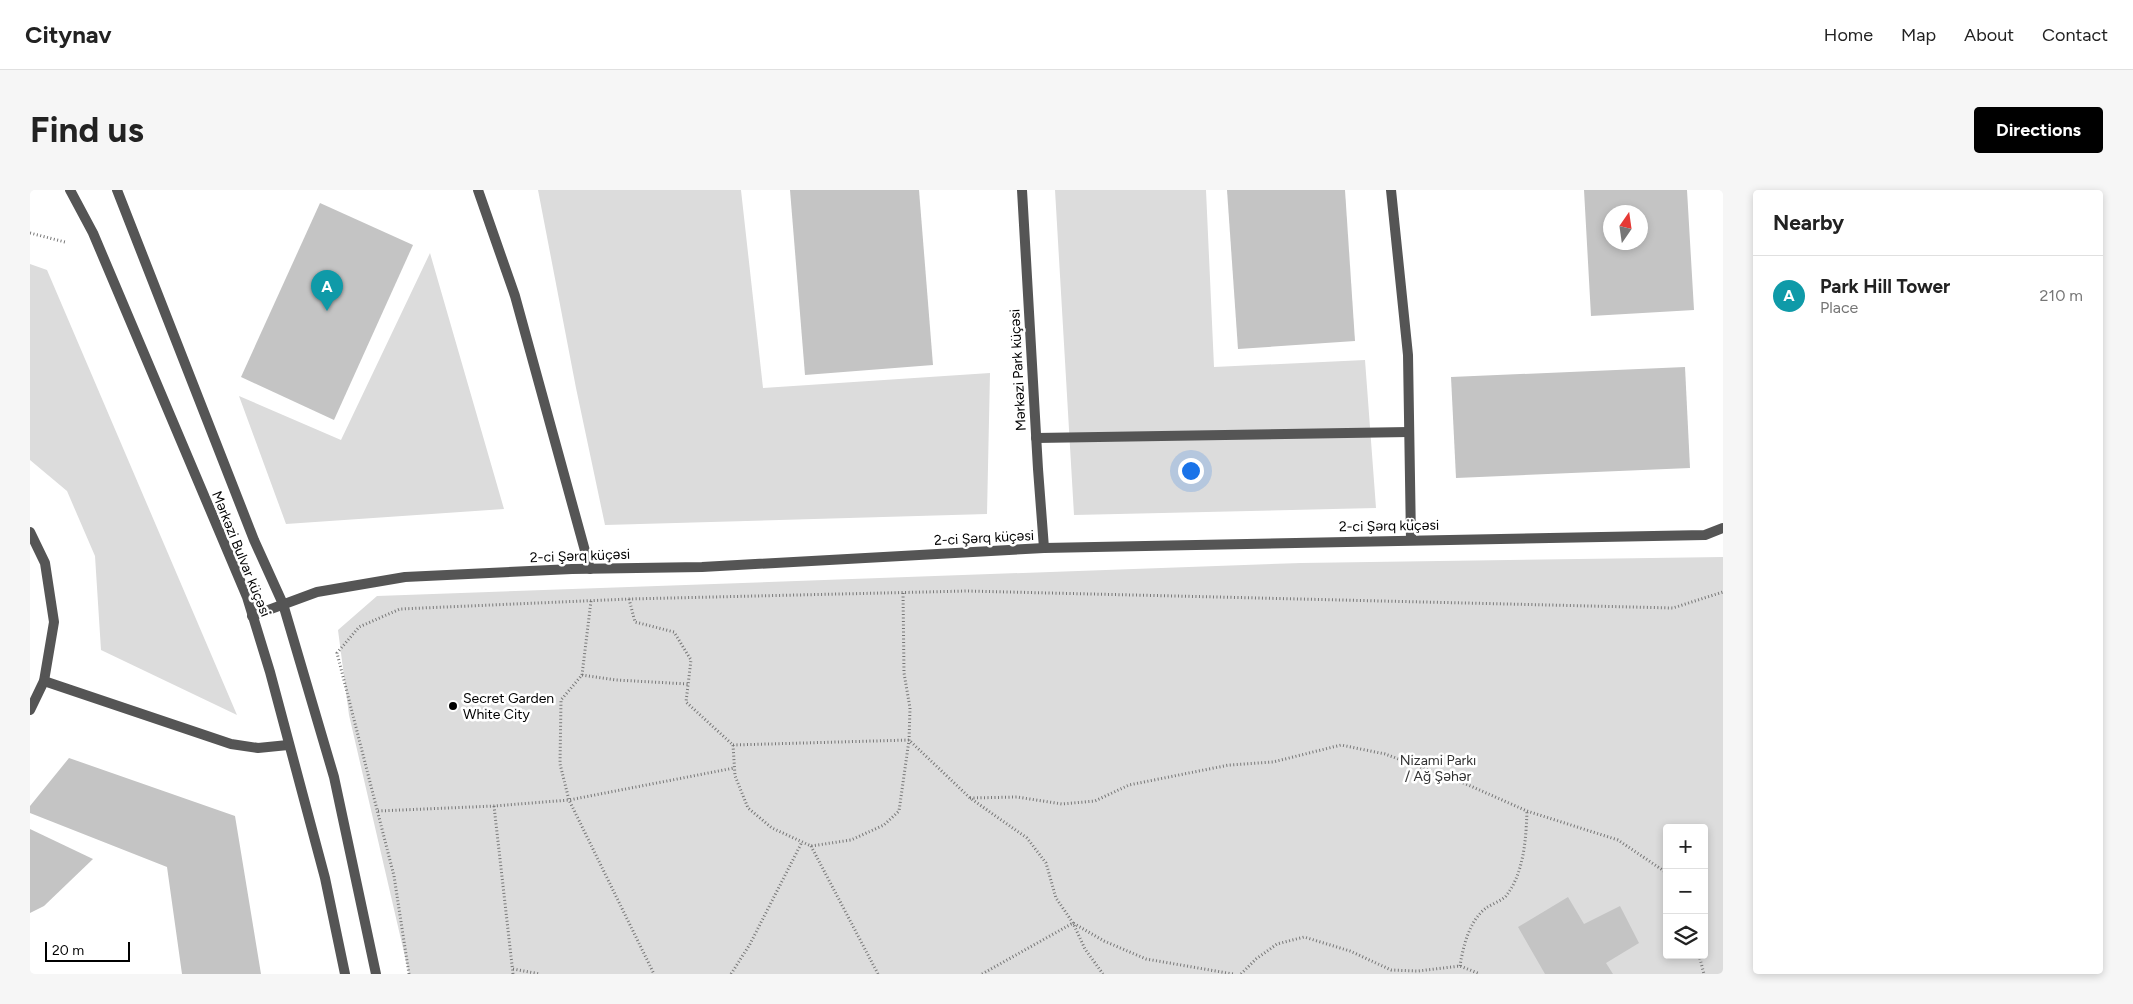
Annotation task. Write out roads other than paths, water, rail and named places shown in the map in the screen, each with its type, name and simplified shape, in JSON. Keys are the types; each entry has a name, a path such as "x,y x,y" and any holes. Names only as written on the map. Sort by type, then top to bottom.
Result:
{"street":[{"name":"Mərkəzi Bulvar küçəsi","path":"70,190 93,232 247,597 270,672 325,878 345,974"},
{"name":"Mərkəzi Bulvar küçəsi","path":"117,190 254,540 282,604 334,776 376,974"},
{"path":"478,190 515,296 590,569"},
{"name":"Mərkəzi Park küçəsi","path":"1022,190 1044,548"},
{"path":"1391,190 1408,355 1411,540"},
{"path":"1036,438 1409,432"},
{"name":"2-ci Şərq küçəsi","path":"252,616 317,592 405,577 590,569 702,567 1044,548 1705,535 1723,528"},
{"path":"30,532 45,563 54,622 44,681 30,710"},
{"path":"44,681 231,744 258,748 288,745"}],"place":[{"name":"Park Hill Tower","path":"327,311"},
{"name":"Secret Garden White City","path":"453,706"}],"park label":[{"name":"Nizami Parkı / Ağ Şəhər","path":"1438,768"}]}
